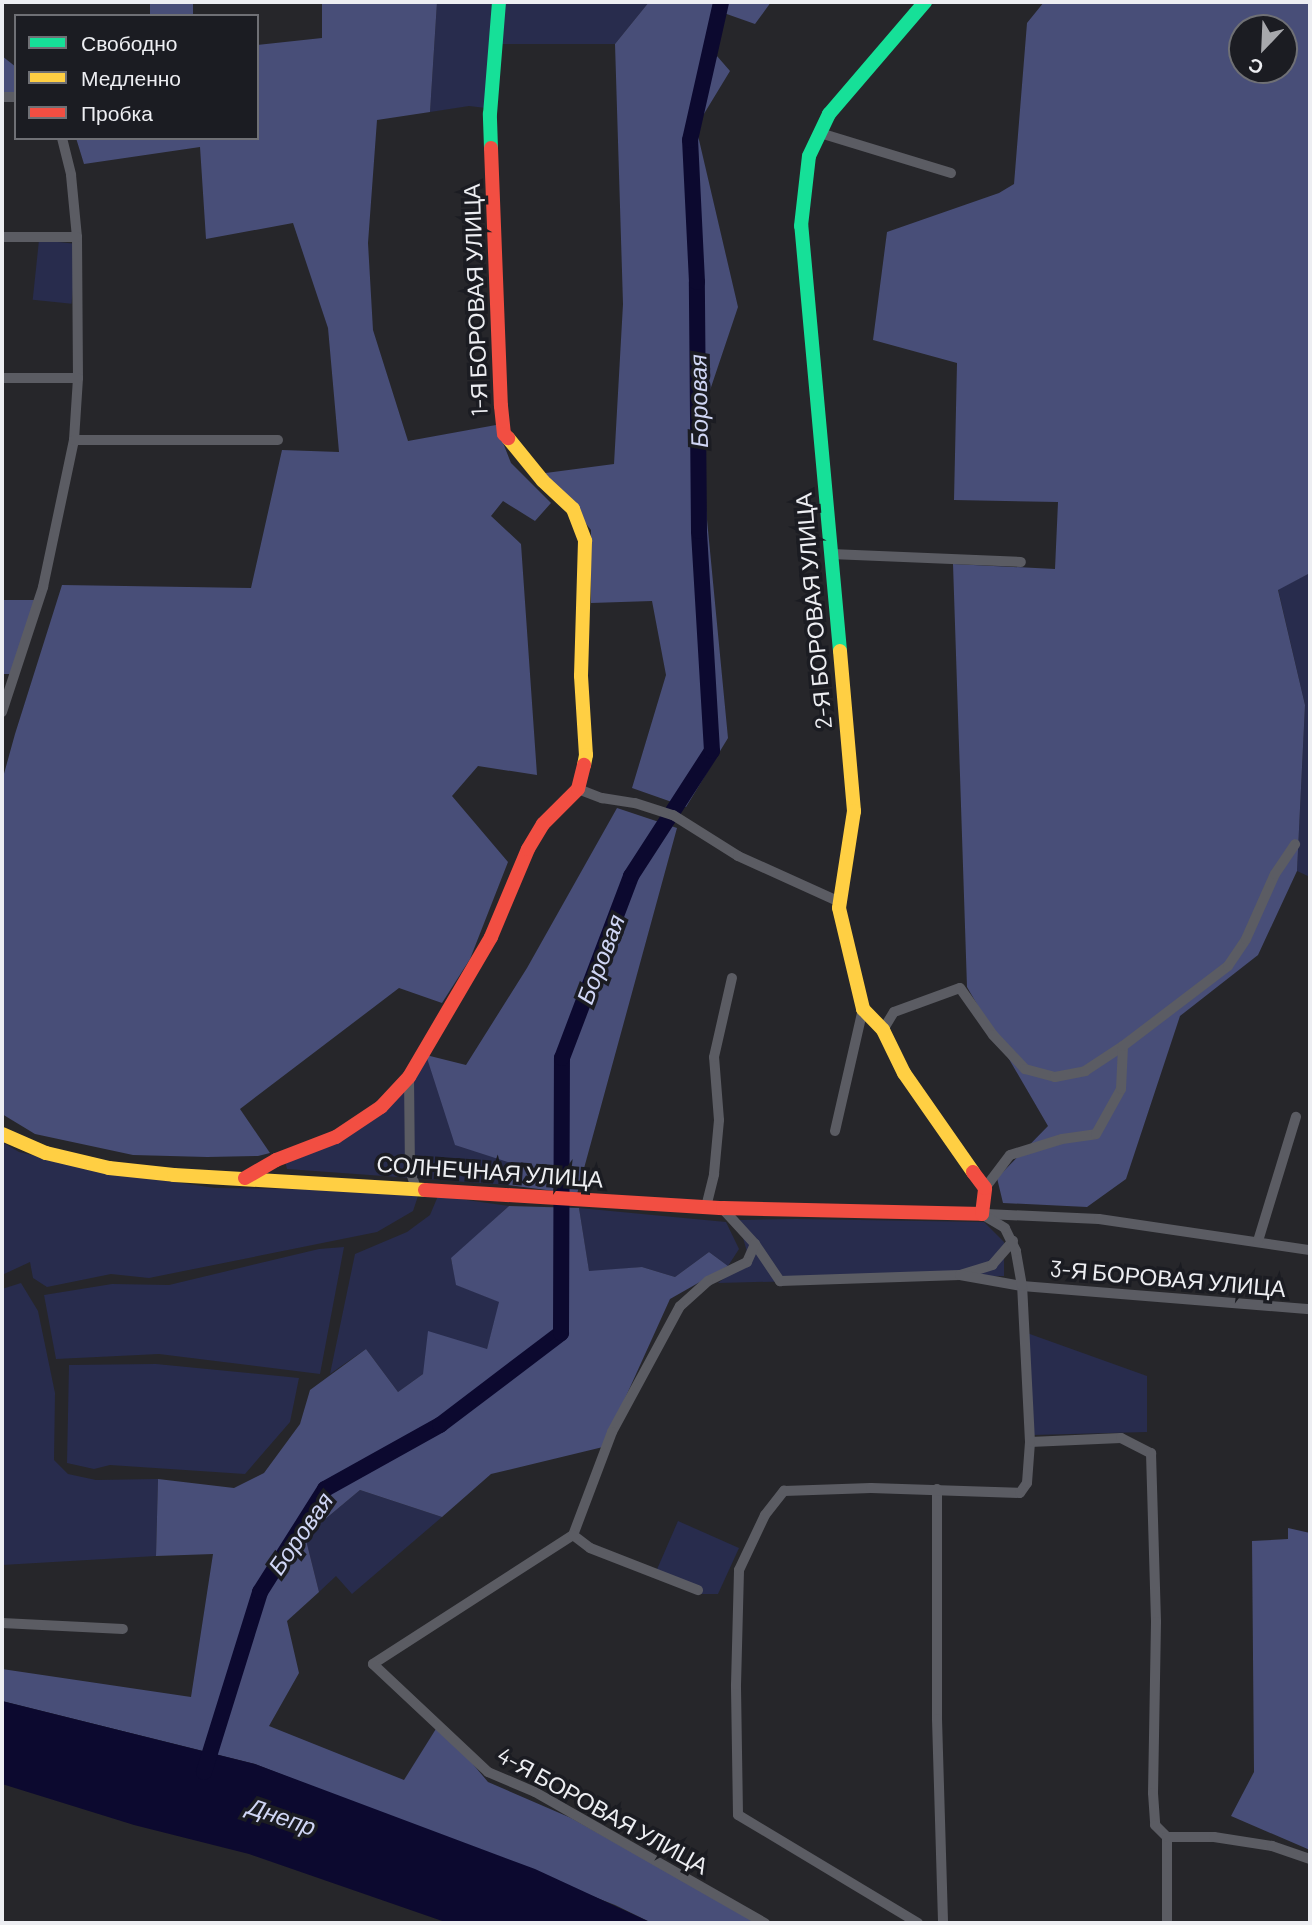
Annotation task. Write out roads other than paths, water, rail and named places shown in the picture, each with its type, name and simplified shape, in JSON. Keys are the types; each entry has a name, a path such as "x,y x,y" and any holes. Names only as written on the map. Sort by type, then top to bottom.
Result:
{"street":[{"name":"1-Я БОРОВАЯ УЛИЦА","path":"499,2 490,114 501,406 504,434 543,481 573,509 585,541 581,676 586,755 579,789"},
{"name":"2-Я БОРОВАЯ УЛИЦА","path":"925,2 829,114 809,156 801,226 854,811 840,902 844,934 863,1009 883,1030 904,1073 985,1188"},
{"path":"820,133 951,173"},
{"path":"2,712 43,587 74,440 78,378 77,237 71,175 62,140"},
{"path":"2,237 77,237"},
{"path":"2,378 78,378"},
{"path":"74,440 278,440"},
{"path":"831,554 1021,562"},
{"path":"244,1179 276,1160 336,1137 381,1107 409,1077 491,937 528,849 543,824 579,789 602,798 635,803 673,815 738,856 840,902"},
{"path":"883,1030 894,1012 960,988 993,1035 1025,1069 1055,1077 1085,1071 1123,1046 1228,966 1246,939 1275,874 1294,844"},
{"path":"706,1207 714,1174 719,1120 715,1057 732,978"},
{"path":"835,1131 863,1009"},
{"path":"982,1214 985,1188 1010,1155 1062,1139 1096,1135 1121,1089 1123,1046"},
{"path":"409,1077 410,1170 416,1189"},
{"path":"1258,1241 1296,1117"},
{"name":"СОЛНЕЧНАЯ УЛИЦА","path":"2,1134 46,1153 109,1168 244,1179 722,1208 982,1214"},
{"path":"722,1208 755,1244 779,1281 960,1275 992,1265 1013,1241"},
{"path":"982,1214 1099,1219 1310,1250"},
{"path":"918,1923 738,1815 736,1685 739,1570 765,1515 784,1491 813,1488 937,1489 1020,1493 1027,1483 1030,1442 1022,1286 1013,1241 1005,1228 982,1214"},
{"path":"698,1590 590,1548 573,1535 612,1432 680,1306 708,1281 747,1262 755,1244"},
{"name":"3-Я БОРОВАЯ УЛИЦА","path":"960,1275 1022,1286 1310,1309"},
{"path":"1030,1442 1121,1438 1151,1453 1156,1622 1153,1793 1155,1825 1167,1837 1226,1839 1272,1846 1310,1859"},
{"path":"937,1489 937,1719 943,1923"},
{"name":"4-Я БОРОВАЯ УЛИЦА","path":"573,1535 373,1664 488,1772 535,1792 765,1923"},
{"path":"2,1623 123,1629"},
{"path":"1167,1837 1167,1923"}],"water":[{"name":"Днепр","path":"2,1701 255,1764 535,1869 652,1923 448,1923 249,1854 134,1825 2,1784"}],"waterway":[{"name":"Боровая","path":"204,1772 260,1592 325,1489 440,1425 561,1333 562,1058 631,876 712,751 699,531 697,282 690,140 721,2"}]}
